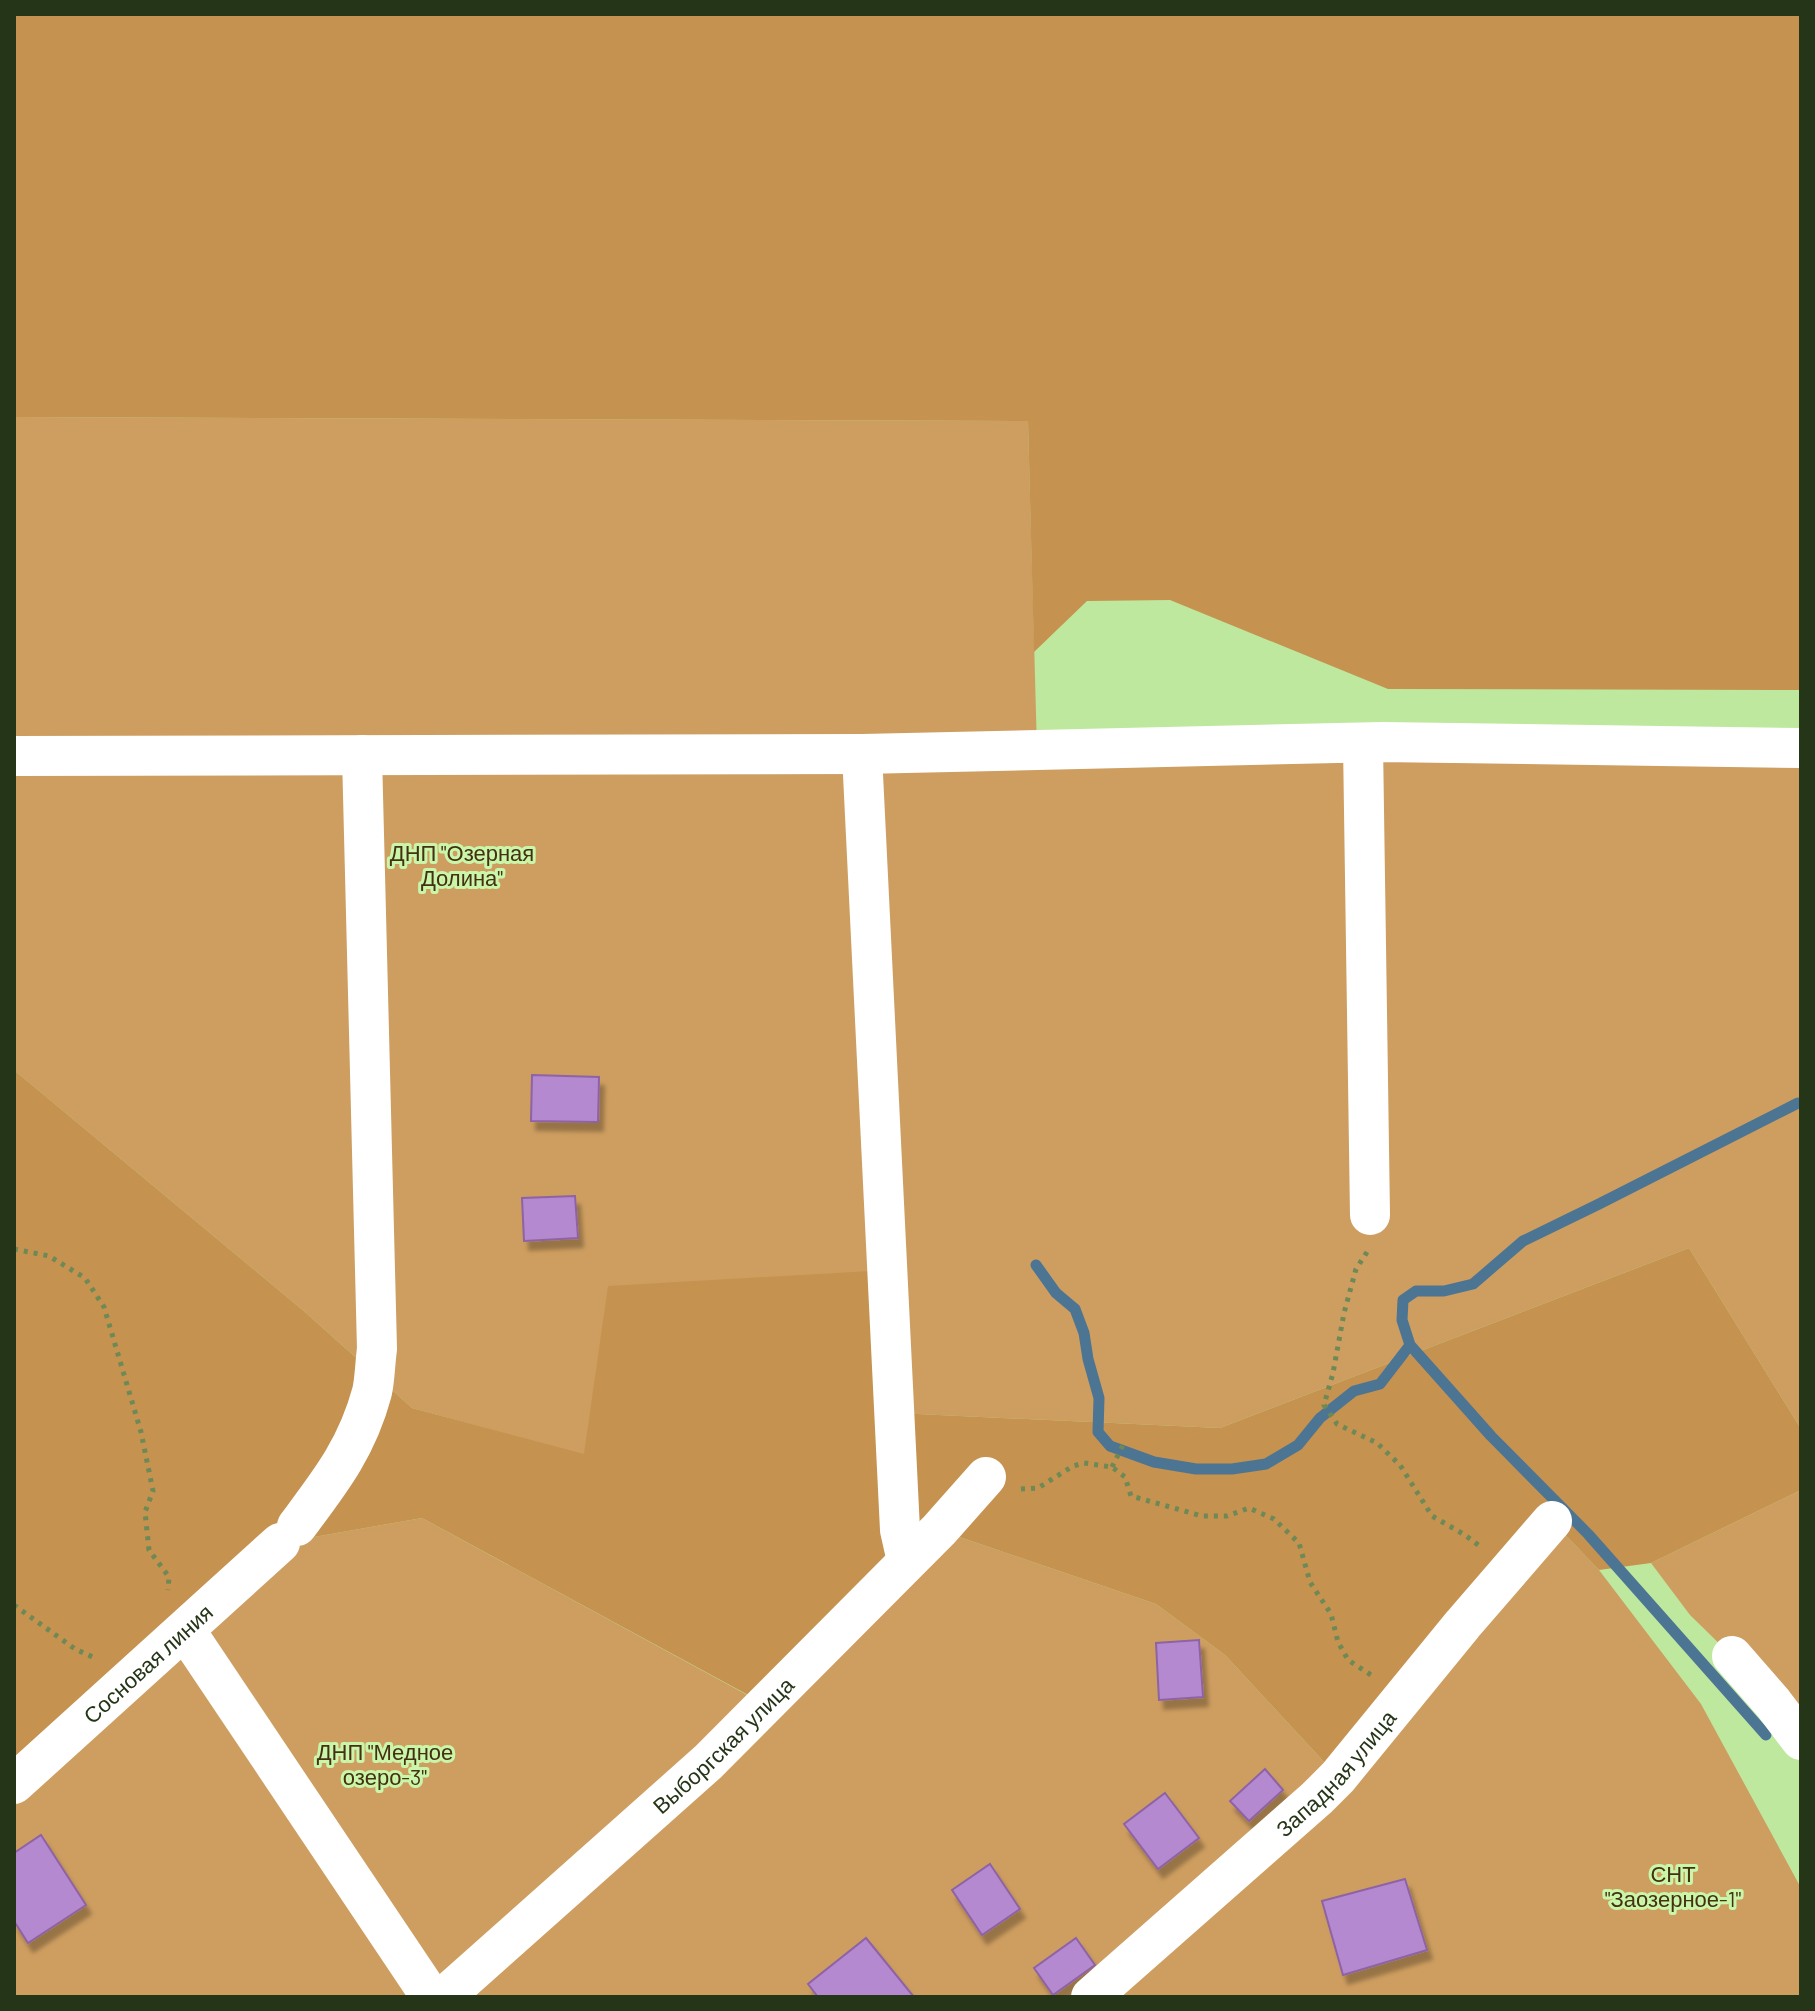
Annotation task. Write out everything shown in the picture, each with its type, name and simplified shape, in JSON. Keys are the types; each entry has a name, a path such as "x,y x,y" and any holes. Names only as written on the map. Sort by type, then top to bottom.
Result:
{"street":[{"path":"1363,743 1370,1215"},
{"path":"14,756 862,754 1363,743 1801,748"},
{"path":"862,754 900,1530 907,1561"},
{"name":"Сосновая линия","path":"14,1784 288,1535 340,1469 355,1440 372,1391 377,1349 362,755"},
{"name":"Выборгская улица","path":"444,1997 708,1762 939,1530 986,1477"},
{"name":"Западная улица","path":"1091,1997 1338,1777 1552,1521"},
{"path":"185,1630 431,1997"},
{"path":"1732,1656 1787,1698 1801,1740"}],"path":[{"path":"1370,1215 1370,1249 1356,1269 1324,1405 1337,1424 1377,1443 1400,1465 1432,1516 1465,1535 1510,1569"},
{"path":"14,1249 49,1256 85,1278 104,1307 141,1432 153,1491 145,1512 149,1550 169,1577 168,1592"},
{"path":"1112,1467 1124,1443"},
{"path":"986,1477 1015,1489 1038,1488 1073,1466 1084,1463 1112,1467 1125,1477 1131,1496 1202,1516 1227,1516 1249,1508 1274,1519 1299,1543 1310,1582 1331,1614 1338,1642 1348,1660 1377,1678 1411,1688"},
{"path":"14,1605 75,1649 134,1675"}],"green space":[{"name":"ДНП \"Озерная Долина\"","path":"14,417 1028,421 1037,750 1801,747 1801,1429 1689,1248 1220,1428 895,1413 584,1455 412,1408 305,1312 14,1070"},
{"path":"1801,1490 1801,1742 1732,1656 1690,1615 1651,1563"},
{"name":"ДНП \"Медное озеро-3\"","path":"422,1518 762,1703 939,1530 1156,1604 1225,1655 1338,1777 1552,1521 1599,1570 1701,1704 1801,1888 1801,1997 14,1997 14,1784 280,1543"}],"shaded area":[{"path":"14,14 1801,14 1801,690 1388,689 1170,600 1087,601 1034,652 1028,421 14,417"},
{"path":"14,1070 305,1312 412,1408 584,1454 608,1286 888,1270 896,1413 1220,1428 1689,1248 1801,1429 1801,1490 1651,1563 1599,1570 1552,1521 1338,1777 1225,1655 1156,1604 939,1530 763,1703 422,1518 280,1543 14,1784"}],"building":[{"path":"532,1075 599,1077 598,1122 531,1121"},
{"path":"575,1196 578,1238 524,1241 522,1198"},
{"path":"1199,1640 1203,1697 1159,1700 1156,1643"},
{"path":"1265,1769 1283,1790 1249,1821 1230,1801"},
{"path":"1165,1793 1199,1838 1158,1869 1124,1824"},
{"path":"41,1835 86,1905 28,1943 14,1921 14,1853"},
{"path":"990,1864 1020,1909 982,1935 952,1890"},
{"path":"1405,1879 1427,1950 1343,1975 1322,1901"},
{"path":"866,1938 914,1997 818,1997 808,1984"},
{"path":"1076,1938 1095,1965 1053,1995 1034,1968"}],"waterway":[{"path":"1036,1265 1056,1293 1075,1309 1084,1333 1099,1398 1098,1432 1110,1446 1154,1462 1196,1469 1232,1469 1266,1464 1298,1445 1320,1418 1354,1391 1380,1384 1410,1345 1402,1320 1403,1300 1416,1291 1444,1291 1473,1284 1523,1241 1798,1103"},
{"path":"1410,1345 1491,1436 1588,1534 1766,1735"}],"park label":[{"name":"СНТ \"Заозерное-1\"","path":"1673,1886"}]}
